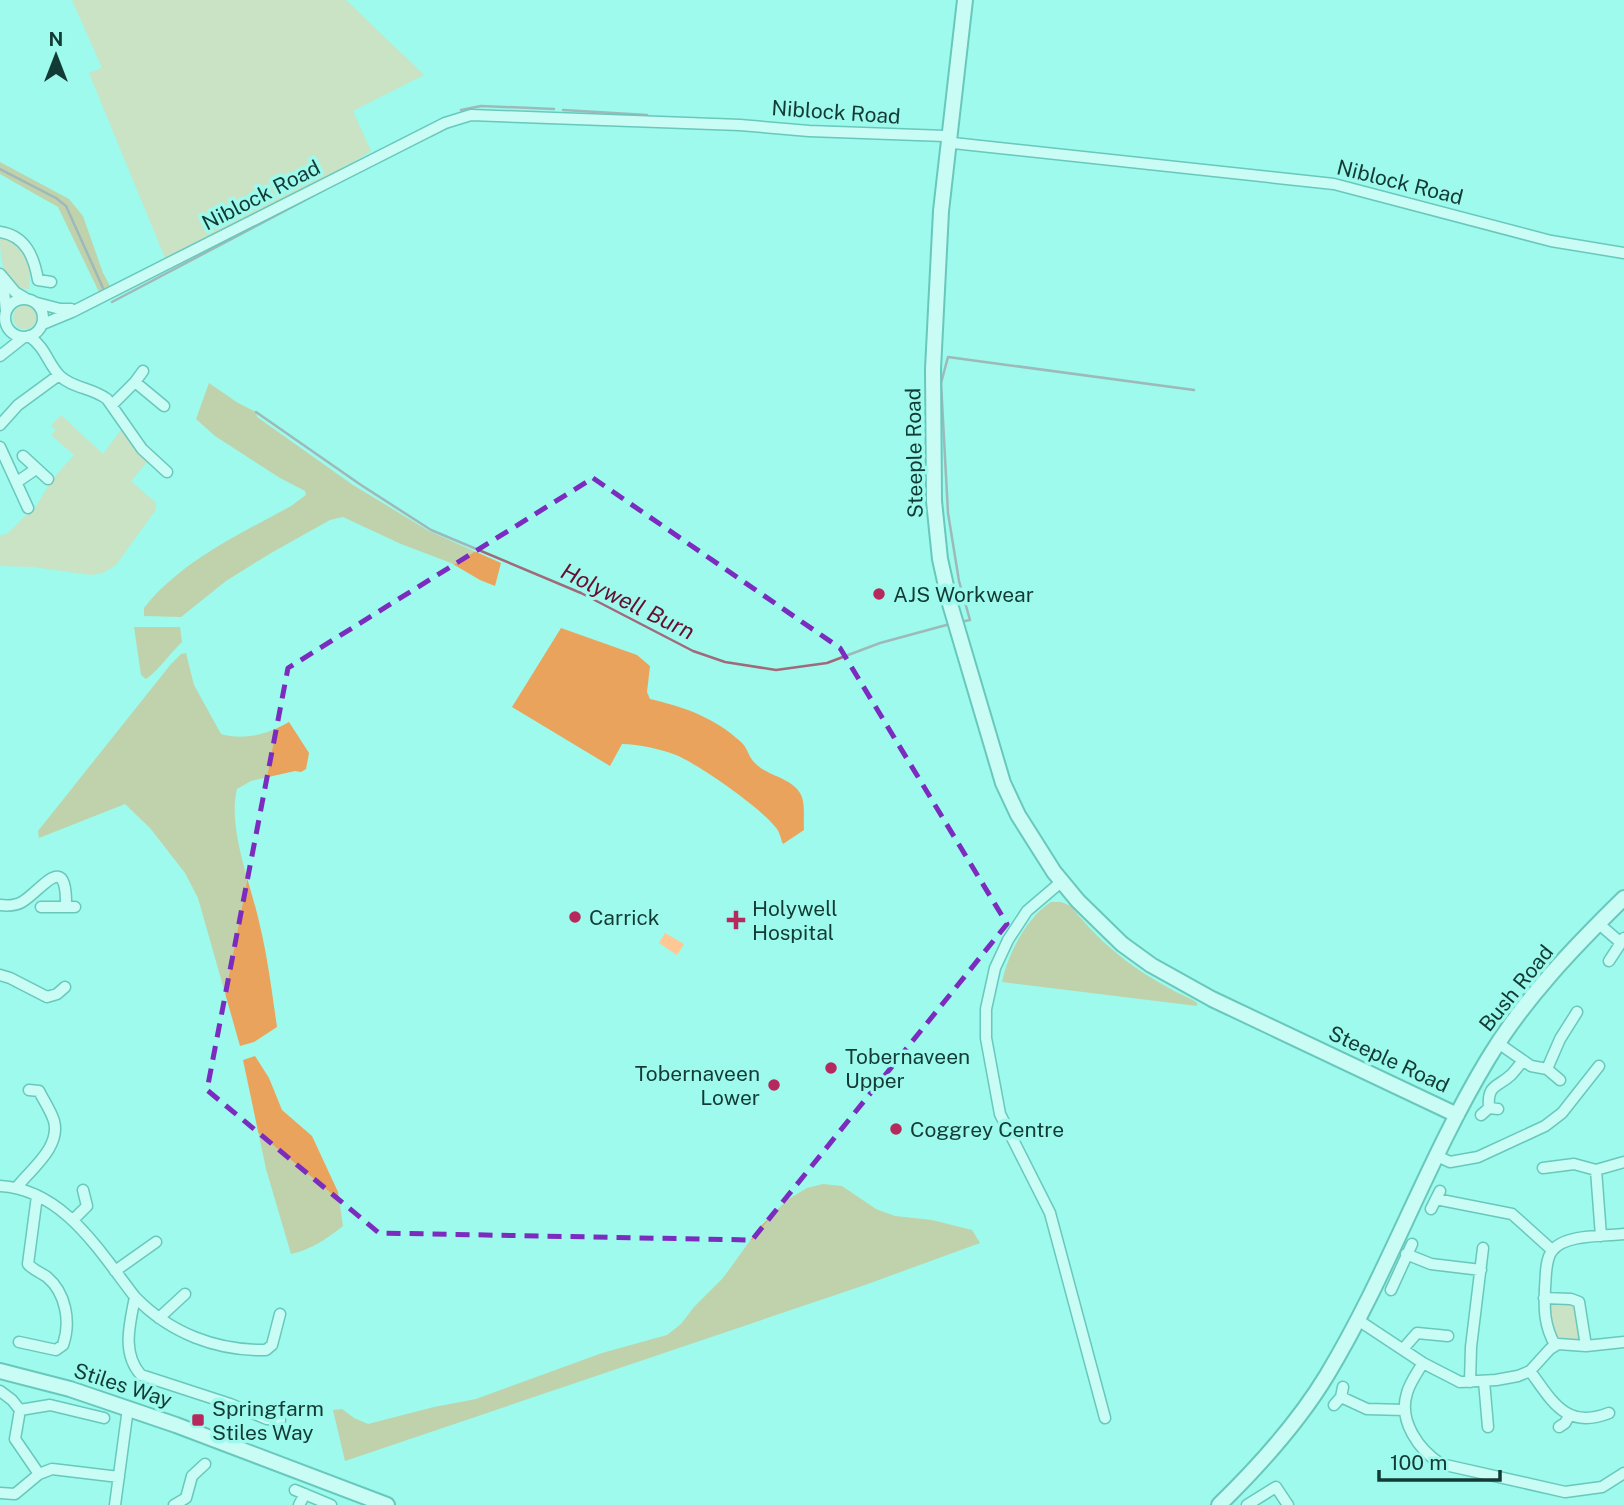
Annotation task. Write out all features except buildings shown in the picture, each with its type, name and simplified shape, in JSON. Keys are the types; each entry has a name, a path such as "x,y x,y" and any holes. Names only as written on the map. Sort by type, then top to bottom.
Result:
{"street":[{"name":"Steeple Road","path":"965,0 938,267 933,369 933,465 937,537 955,621 1003,783 1039,852 1061,883 1122,944 1152,965 1212,999 1457,1115 1358,1320 1326,1377 1290,1428 1247,1478 1219,1505"},
{"name":"Niblock Road","path":"42,325 79,309 445,123 471,115 945,136 953,143 1334,184 1551,242 1624,253"},
{"path":"0,232 13,235 26,245 34,260 38,280 51,282"},
{"path":"1,277 25,298 37,303 60,309 79,309"},
{"path":"1,277 6,311 2,353"},
{"path":"6,311 14,302 25,298"},
{"path":"37,303 43,313 46,353"},
{"path":"6,323 13,333 26,337 46,353 59,375 66,381 99,393 111,405 126,428 164,465"},
{"path":"2,353 37,332 42,325"},
{"path":"111,405 143,371"},
{"path":"0,425 18,405 59,375"},
{"path":"135,382 164,406"},
{"path":"0,447 28,508"},
{"path":"23,456 48,480"},
{"path":"17,482 36,469"},
{"path":"0,905 20,903 46,880 53,877 61,879 65,883 70,907 41,907"},
{"path":"1061,883 1027,911 999,959 991,978 986,1009 986,1038 1000,1114 1050,1213 1105,1419"},
{"name":"Bush Road","path":"1457,1115 1498,1043 1538,990 1624,898"},
{"path":"1598,923 1623,940 1609,961"},
{"path":"0,975 47,998 65,987"},
{"path":"1547,1069 1560,1039 1577,1012"},
{"path":"1498,1043 1531,1066 1547,1069 1560,1080"},
{"path":"1489,1110 1489,1094 1494,1086 1510,1076 1523,1060"},
{"path":"1437,1156 1450,1162 1478,1157 1545,1126 1562,1113 1599,1066"},
{"path":"18,1187 47,1152 55,1132 52,1118 39,1091 29,1090"},
{"path":"1543,1168 1574,1164 1596,1170 1624,1162"},
{"path":"1596,1170 1601,1236"},
{"path":"0,1186 18,1187 73,1220 135,1297 181,1333 208,1342 247,1349 275,1350 272,1325 280,1314"},
{"path":"73,1220 87,1206 83,1190"},
{"path":"19,1342 56,1350 63,1345 66,1334 66,1312 62,1298 49,1279 28,1264 37,1196"},
{"path":"1435,1199 1512,1214 1552,1250"},
{"path":"1555,1345 1545,1322 1548,1262 1552,1250 1574,1239 1624,1234"},
{"path":"114,1271 136,1248 156,1242"},
{"path":"1391,1290 1412,1244"},
{"path":"1470,1382 1471,1347 1483,1248"},
{"path":"1406,1254 1424,1262 1481,1270"},
{"path":"159,1318 185,1294"},
{"path":"135,1297 128,1341 131,1359 141,1375 267,1419 281,1420"},
{"path":"1545,1298 1571,1299 1578,1302 1586,1346"},
{"path":"176,1302 185,1309"},
{"path":"1358,1320 1453,1380 1470,1382 1513,1377 1530,1371 1555,1345 1586,1346 1624,1342"},
{"path":"1403,1349 1417,1334 1448,1336"},
{"path":"1423,1363 1408,1389 1405,1410 1412,1433 1421,1447 1433,1458 1451,1466 1565,1492 1602,1487 1624,1473"},
{"name":"Stiles Way","path":"0,1371 70,1389 128,1408 387,1505"},
{"path":"1530,1371 1556,1406 1569,1416 1588,1418 1609,1413"},
{"path":"1484,1381 1488,1427"},
{"path":"0,1391 12,1399 20,1410 15,1439 39,1474"},
{"path":"1339,1396 1367,1409 1405,1410"},
{"path":"20,1410 50,1405 104,1418"},
{"path":"116,1505 128,1408"},
{"path":"1559,1427 1569,1416"},
{"path":"174,1505 186,1497 192,1476 208,1462"},
{"path":"0,1493 14,1500 39,1474 52,1469 119,1477"},
{"path":"1247,1505 1276,1487 1288,1505"},
{"path":"299,1505 300,1492 331,1505"}],"highlighted area":[{"path":"593,478 840,648 1007,924 752,1240 379,1233 207,1090 288,668"}],"shaded area":[{"path":"72,0 346,0 424,75 353,111 371,151 165,258 89,73 102,68"},
{"path":"0,162 69,199 83,216 110,286 99,292 58,207 0,174"},
{"path":"0,238 13,241 25,254 33,273 30,276 29,289 20,288 8,278 2,263"},
{"path":"25,305 33,309 37,317 33,325 25,329 17,325 13,317 17,309"},
{"path":"209,383 256,412 257,417 353,485 429,531 501,563 495,586 451,563 401,544 343,517 330,520 271,553 226,581 181,617 144,616 144,608 159,591 193,562 306,495 305,491 215,436 196,419"},
{"path":"61,415 103,454 121,430 147,462 131,481 156,503 155,511 116,565 103,573 91,575 33,567 0,566 0,536 8,533 34,510 51,481 74,455 51,435 56,430 51,426"},
{"path":"134,627 180,627 182,642 146,679 141,675"},
{"path":"561,628 637,655 650,666 647,692 650,699 687,710 721,726 741,742 761,768 796,788 803,801 804,830 783,844 770,820 730,788 686,760 656,749 622,744 610,766 512,707"},
{"path":"186,653 194,685 221,734 238,737 256,735 289,722 309,753 306,769 301,772 251,781 237,789 235,821 238,839 263,938 277,1027 254,1042 240,1046 198,898 185,873 150,828 125,804 39,838 38,831 171,664 181,654"},
{"path":"1051,902 1071,906 1097,936 1126,961 1193,1000 1197,1006 1002,982 1019,937 1034,917"},
{"path":"665,933 684,944 677,955 659,943"},
{"path":"255,1056 269,1078 282,1110 312,1136 338,1192 343,1226 305,1250 291,1254 266,1169 243,1060"},
{"path":"823,1184 842,1186 876,1209 895,1216 932,1220 972,1230 980,1243 865,1285 345,1461 333,1410 342,1409 368,1424 476,1399 602,1353 667,1335 681,1324 723,1278 760,1227 787,1200 807,1188"},
{"path":"1567,1302 1577,1306 1580,1342 1555,1337 1550,1323 1550,1303"}],"waterway":[{"path":"461,110 481,106 554,109"},
{"path":"563,110 647,115"},
{"path":"431,136 453,125"},
{"name":"Holywell Burn","path":"0,169 66,206 103,288"},
{"path":"112,302 347,178"},
{"name":"Holywell Burn","path":"960,622 970,620 959,581 948,513 941,383 948,357 1194,390"},
{"name":"Holywell Burn","path":"256,412 431,530 581,593 693,651 725,662 776,670 827,663 880,643 950,624"}],"place":[{"name":"AJS Workwear","path":"879,594"},
{"name":"Carrick","path":"575,917"},
{"name":"Holywell Hospital","path":"736,920"},
{"name":"Tobernaveen Upper","path":"831,1068"},
{"name":"Tobernaveen Lower","path":"774,1085"},
{"name":"Coggrey Centre","path":"896,1129"},
{"name":"Springfarm Stiles Way","path":"198,1420"}]}
